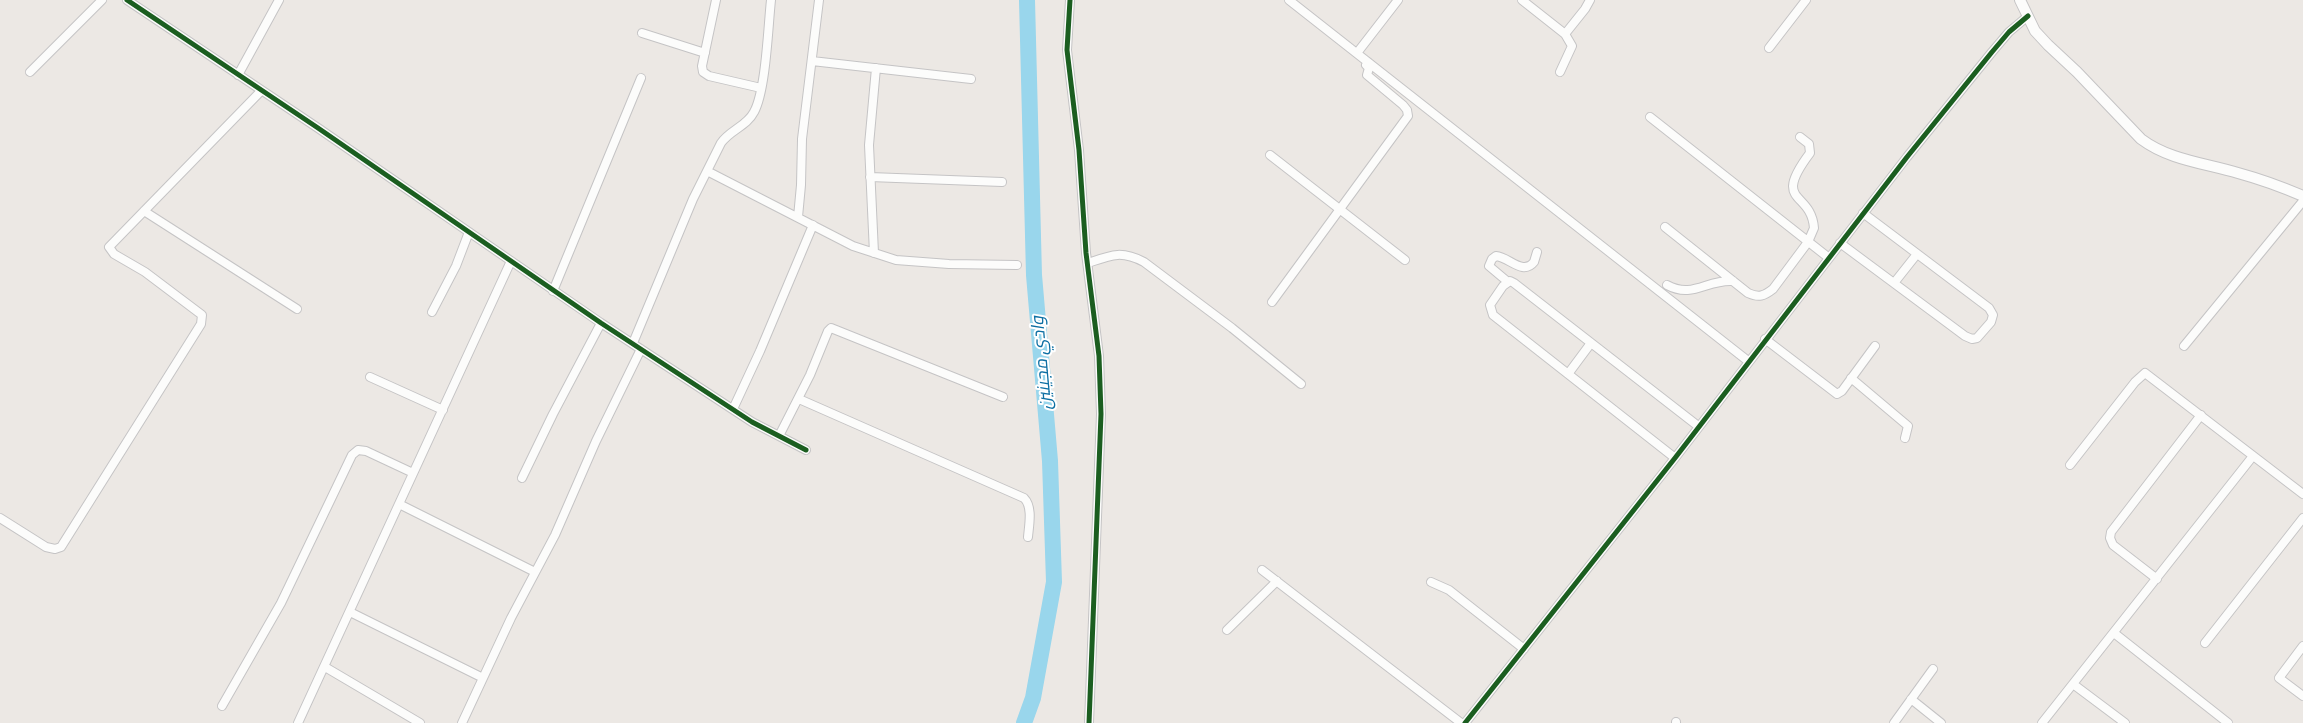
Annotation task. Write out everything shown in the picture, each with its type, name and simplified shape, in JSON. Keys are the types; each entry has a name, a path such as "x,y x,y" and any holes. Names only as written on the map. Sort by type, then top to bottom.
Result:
{"street":[{"path":"30,72 102,0"},
{"path":"127,0 601,323 733,409 806,450"},
{"path":"238,75 279,0"},
{"path":"716,0 702,66 703,72 709,76 761,88"},
{"path":"633,343 707,171 727,135 749,120 755,111 761,88 771,0"},
{"path":"798,217 802,185 802,139 819,0"},
{"path":"1070,0 1068,50 1098,356 1101,414 1089,723"},
{"path":"1289,0 1748,361"},
{"path":"1357,53 1398,0"},
{"path":"1522,0 1565,34 1572,46 1560,72"},
{"path":"1565,34 1590,0"},
{"path":"1769,48 1806,0"},
{"path":"2020,0 2036,31 2048,45 2150,146 2161,153 2239,173 2303,196"},
{"path":"1465,723 1675,458 1863,213 1992,52 2009,32 2028,16"},
{"path":"642,33 705,53"},
{"path":"812,61 971,79"},
{"path":"1272,302 1408,116 1407,110 1403,105 1367,75 1369,68 1366,65 1368,62"},
{"path":"874,253 869,145 876,68"},
{"path":"553,291 641,78"},
{"path":"0,518 46,547 55,549 61,547 201,324 202,315 145,272 110,250 109,246 261,91"},
{"path":"1650,118 1829,258"},
{"path":"1665,227 1755,296 1767,294 1773,289 1808,242 1814,228 1814,221 1793,190 1795,176 1810,153 1809,144 1800,137"},
{"path":"1270,155 1405,260"},
{"path":"707,171 853,246 896,260 948,264 1017,265"},
{"path":"870,177 1002,182"},
{"path":"2184,346 2303,201"},
{"path":"144,211 297,309"},
{"path":"1840,243 1972,339 1977,338 1991,322 1993,316 1989,308 1863,213"},
{"path":"733,409 760,351 813,225"},
{"path":"432,312 456,266 469,232"},
{"path":"1537,252 1534,262 1527,266 1518,266 1501,256 1496,256 1492,259 1490,266 1508,282 1514,283 1698,426"},
{"path":"1088,263 1121,254 1132,255 1232,328 1301,384"},
{"path":"1894,283 1917,254"},
{"path":"298,723 511,261"},
{"path":"1667,285 1683,291 1717,281 1733,281"},
{"path":"1508,282 1490,305 1491,312 1675,458"},
{"path":"522,478 601,323"},
{"path":"780,436 799,399 828,331 832,328 1003,397"},
{"path":"1765,339 1837,394 1875,346"},
{"path":"1568,374 1592,343"},
{"path":"462,723 535,572 555,535 596,441 642,348"},
{"path":"2070,465 2135,382 2145,373 2303,494"},
{"path":"370,376 443,410"},
{"path":"1851,378 1908,426 1905,438"},
{"path":"799,399 1024,498 1028,503 1030,512 1028,537"},
{"path":"2157,578 2113,545 2110,538 2111,532 2201,415"},
{"path":"222,706 281,603 352,455 358,450 366,451 413,473"},
{"path":"2042,723 2253,456"},
{"path":"399,504 535,572"},
{"path":"2205,643 2303,518"},
{"path":"1262,570 1461,723"},
{"path":"1227,630 1277,581"},
{"path":"1431,582 1449,590 1524,649"},
{"path":"350,612 483,678"},
{"path":"2114,633 2228,723"},
{"path":"2303,646 2280,678 2303,696"},
{"path":"325,667 420,723"},
{"path":"1894,723 1933,669"},
{"path":"2074,684 2125,723"},
{"path":"1911,699 1941,723"}],"waterway":[{"name":"وادي مجينين","path":"1024,723 1033,698 1054,582 1050,461 1034,275 1027,0"}],"cycle path":[{"path":"127,0 318,128 601,323 752,422 806,450"},
{"path":"1070,0 1067,50 1079,150 1086,253 1099,356 1101,414 1089,723"},
{"path":"1465,723 1675,458 1907,157 2009,32 2028,16"}]}
